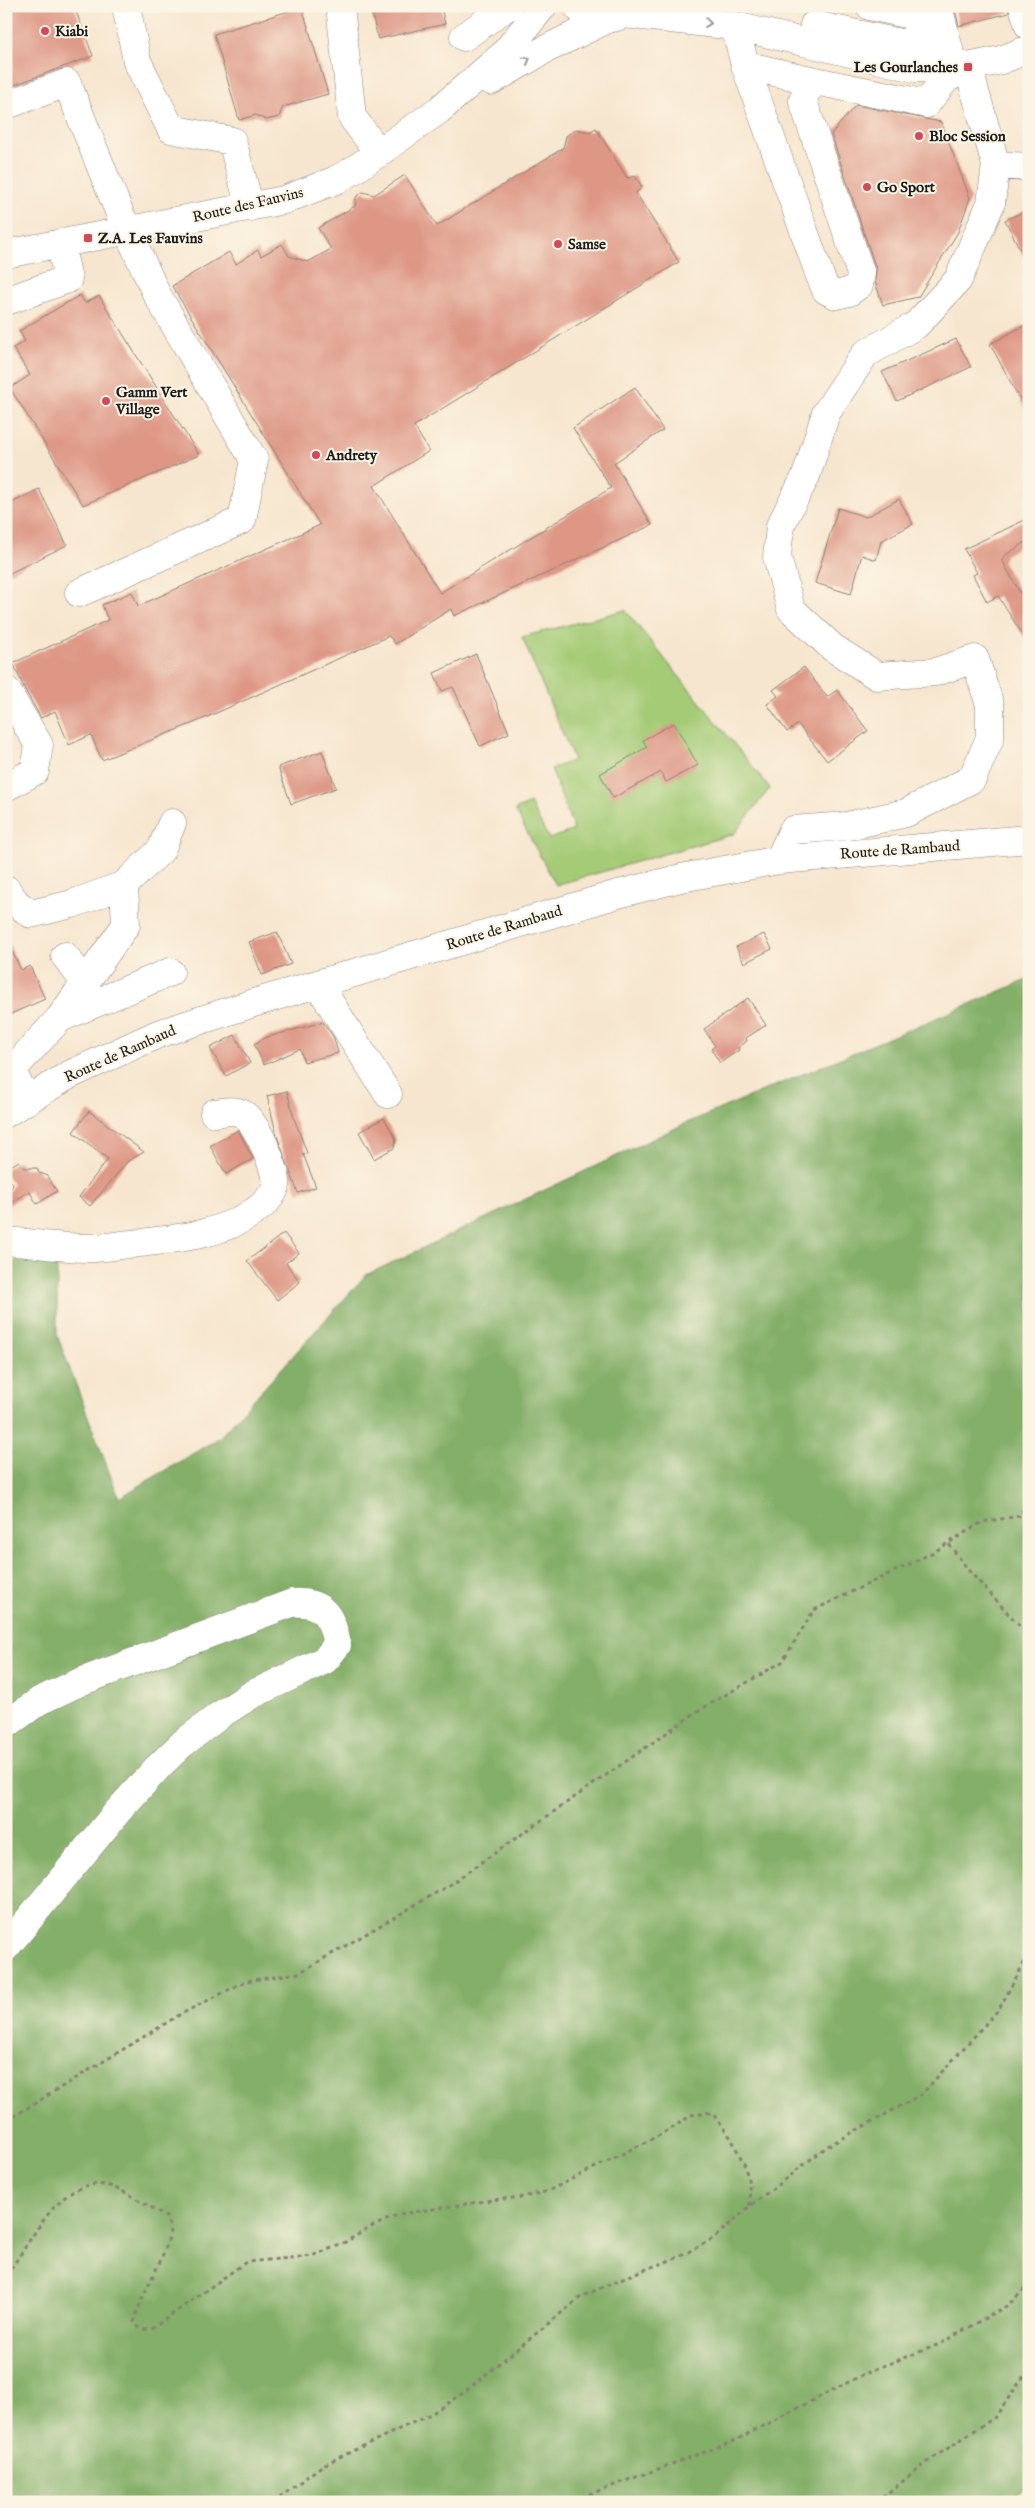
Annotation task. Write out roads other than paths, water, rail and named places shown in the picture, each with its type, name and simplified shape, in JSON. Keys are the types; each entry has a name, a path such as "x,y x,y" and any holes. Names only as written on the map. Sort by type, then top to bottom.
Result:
{"street":[{"path":"126,6 137,61 171,129 232,141 250,207"},
{"path":"340,6 352,118 379,153"},
{"path":"464,36 508,6"},
{"name":"Route des Fauvins","path":"6,254 284,200 328,184 379,153 439,110 504,54 543,6"},
{"path":"548,6 558,44"},
{"path":"577,6 587,16 597,20 621,14 728,16 919,47 960,64"},
{"path":"870,6 923,9"},
{"path":"1023,6 1029,26"},
{"path":"919,47 923,9"},
{"path":"779,860 793,830 846,826 906,813 972,778 990,738 990,704 975,659 935,672 877,676 833,648 791,608 776,556 780,526 806,476 826,414 865,354 916,325 958,280 991,203 996,165 960,64 923,9"},
{"name":"Route des Fauvins","path":"439,110 558,44 621,14"},
{"path":"728,16 766,32 915,68 1001,60 1029,49"},
{"path":"728,16 820,276 826,290 836,295 849,292 859,285 861,274 803,101 806,91 816,83"},
{"path":"766,32 783,27 900,54 910,53 919,47"},
{"path":"745,65 816,83 836,85 926,104 960,64"},
{"path":"6,105 67,83 127,230 156,293 254,460 242,520 80,592"},
{"path":"996,165 1029,167"},
{"path":"6,301 68,279 60,243"},
{"path":"6,690 39,745 35,771 6,787"},
{"path":"6,889 16,902 31,914 72,904 124,884 161,850 172,822"},
{"name":"Route de Rambaud","path":"17,1107 69,1075 158,1034 627,892 681,878 779,860 1029,839"},
{"path":"17,1107 11,1071 60,1018 126,924 124,884"},
{"path":"65,956 85,982"},
{"path":"60,1018 170,972"},
{"path":"318,984 388,1094"},
{"path":"6,1241 92,1248 146,1242 203,1234 255,1211 272,1194 276,1185 274,1172 250,1119 241,1112 214,1113"},
{"path":"6,1725 39,1701 80,1682 292,1603 308,1602 320,1608 329,1616 335,1634 336,1645 325,1660 251,1695 212,1721 158,1767 118,1811 6,1947"}],"place":[{"name":"Kiabi","path":"45,31"},
{"name":"Les Gourlanches","path":"968,67"},
{"name":"Bloc Session","path":"919,136"},
{"name":"Go Sport","path":"867,187"},
{"name":"Z.A. Les Fauvins","path":"88,238"},
{"name":"Samse","path":"558,244"},
{"name":"Gamm Vert Village","path":"106,401"},
{"name":"Andrety","path":"316,455"}]}
